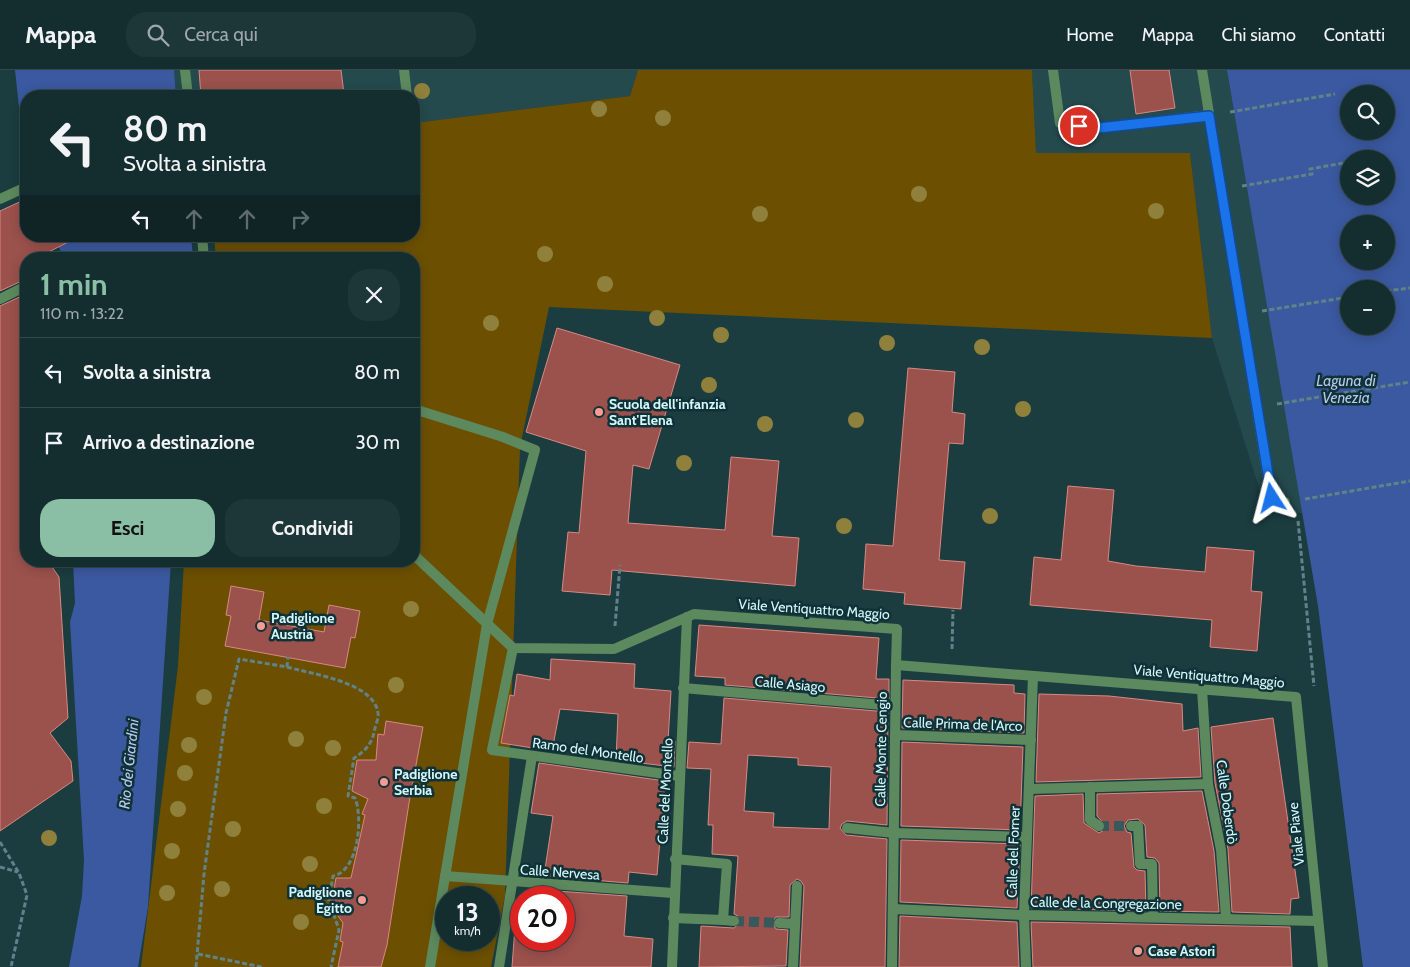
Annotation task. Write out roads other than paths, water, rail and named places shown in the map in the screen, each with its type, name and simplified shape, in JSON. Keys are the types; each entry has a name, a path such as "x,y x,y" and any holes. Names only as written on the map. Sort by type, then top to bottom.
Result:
{"street":[{"path":"185,70 187,90"},
{"path":"404,70 406,90"},
{"path":"1053,70 1060,123 1098,128 1209,116"},
{"path":"1202,70 1272,498 1285,502"},
{"path":"0,199 20,190"},
{"path":"0,299 20,289"},
{"path":"420,412 503,436 535,450 487,624 430,967"},
{"path":"420,561 513,648"},
{"name":"Viale Ventiquattro Maggio","path":"513,648 614,649 694,614 897,629 896,665 1296,697"},
{"name":"Calle del Montello","path":"672,967 675,859 687,617"},
{"name":"Ramo del Montello","path":"513,648 492,750 679,776"},
{"name":"Calle Monte Cengio","path":"892,967 896,665"},
{"name":"Calle del Forner","path":"1026,967 1024,915 1027,837 1033,790 1031,740 1033,676"},
{"name":"Calle Asiago","path":"683,688 895,706"},
{"name":"Calle Doberdò","path":"1202,689 1208,784 1220,850 1226,918"},
{"name":"Viale Piave","path":"1296,697 1323,967"},
{"name":"Calle Prima de l'Arco","path":"895,735 1031,740"},
{"path":"499,967 532,756"},
{"path":"1033,790 1208,784"},
{"path":"1090,787 1090,820 1099,826"},
{"path":"1131,826 1138,826 1140,864 1152,864 1153,917"},
{"path":"847,828 894,833 1027,837"},
{"path":"673,918 728,920 727,864 675,859"},
{"name":"Calle Nervesa","path":"445,876 674,894"},
{"path":"793,967 797,886"},
{"name":"Calle de la Congregazione","path":"893,909 1024,915 1318,920"},
{"path":"779,923 795,924"}],"water":[{"path":"15,70 174,70 176,90 20,90 20,116"},
{"name":"Laguna di Venezia","path":"1227,70 1410,70 1410,967 1363,967 1318,606"},
{"path":"57,242 192,242 192,252 61,252"},
{"name":"Rio dei Giardini","path":"73,567 171,567 148,907 138,967 69,967 82,896 84,860 70,622 75,603"}],"tunnel":[{"path":"1099,826 1131,826"},
{"path":"734,921 779,923"}],"place":[{"name":"Scuola dell'infanzia Sant'Elena","path":"599,412"},
{"name":"Padiglione Austria","path":"261,626"},
{"name":"Padiglione Serbia","path":"384,782"},
{"name":"Padiglione Egitto","path":"362,900"},
{"name":"Case Astori","path":"1138,951"}]}
